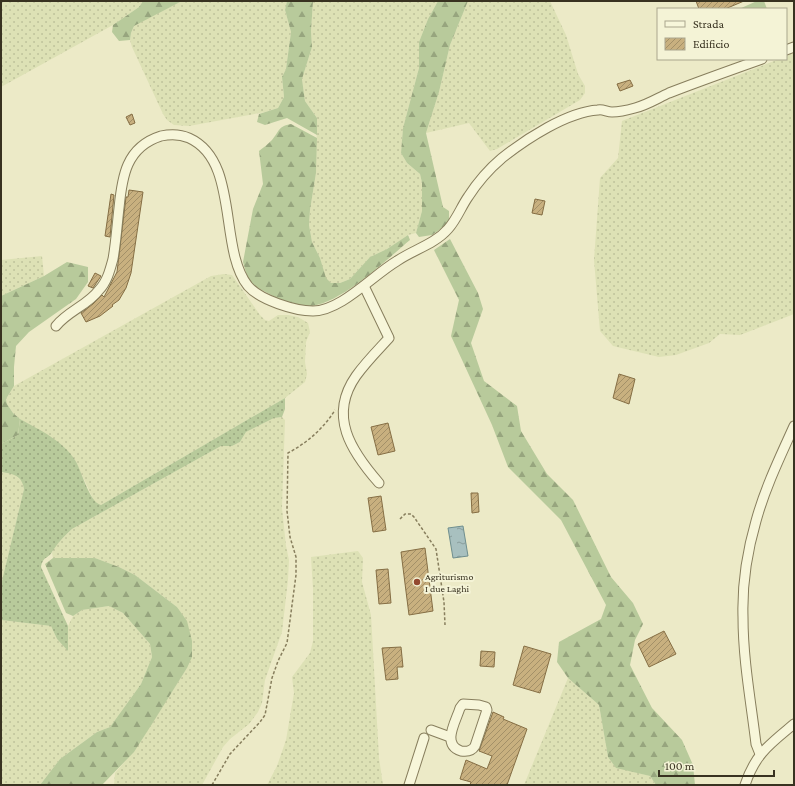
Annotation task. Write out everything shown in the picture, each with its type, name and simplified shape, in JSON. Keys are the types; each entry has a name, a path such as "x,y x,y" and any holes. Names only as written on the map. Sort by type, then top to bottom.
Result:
{"street":[{"path":"56,326 66,316 96,294 104,284 113,259 121,188 126,168 133,155 142,146 152,140 167,135 179,135 190,139 204,150 212,161 224,192 237,262 246,282 254,292 265,298 284,305 312,311 326,308 338,303 364,286 394,262 442,234 453,222 473,190 496,164 515,149 553,124 567,118 600,109 613,112 637,108 668,94 759,60"},
{"path":"364,286 388,338 356,376 345,401 343,409 343,424 354,451 378,483"},
{"path":"760,754 756,744 744,645 743,618 745,579 752,536 760,508 794,426"},
{"path":"463,704 486,707 487,713 475,746 472,750 466,752 455,748 451,744 450,737 460,708 463,704"},
{"path":"745,785 760,754 794,724"},
{"path":"431,730 450,737"},
{"path":"409,785 424,738"}],"path":[{"path":"212,785 230,754 260,722 265,714 272,678 287,643 296,575 296,557 290,537 287,511 288,453 297,449 326,424 339,405 345,401"},
{"path":"400,519 405,514 411,514 436,549 444,602 445,625"}],"green space":[{"path":"1,1 143,1 139,7 113,25 1,87"},
{"path":"143,1 182,1 134,26 130,40 119,41 112,32 113,25 139,7"},
{"path":"182,1 287,1 285,10 291,32 286,69 282,77 284,97 278,108 265,112 189,126 174,125 167,120 130,40 134,26 141,21"},
{"path":"287,1 313,1 311,31 312,47 302,79 305,101 317,118 317,135 287,118 265,125 257,122 259,114 278,108 284,97 282,77 286,69 291,32 285,10"},
{"path":"313,1 438,1 428,19 419,42 419,68 403,128 401,153 407,163 420,174 422,184 422,211 416,233 408,235 387,249 370,257 350,279 340,283 331,283 325,278 320,258 312,242 309,225 316,173 317,118 305,101 302,79 312,47 311,31"},
{"path":"438,1 468,1 450,45 439,92 426,133 443,207 449,211 449,223 432,235 419,237 416,233 422,211 422,183 420,174 407,163 401,153 403,128 419,68 419,42 428,19"},
{"path":"468,1 550,1 566,35 578,74 585,86 585,93 580,100 497,149 490,151 469,123 426,133 439,92 450,45"},
{"path":"757,1 764,1 767,8 741,8"},
{"path":"794,53 794,314 740,335 720,334 709,343 676,355 659,357 613,346 600,331 594,260 600,178 618,158 622,121 776,60 787,60 787,56"},
{"path":"291,124 317,138 316,173 309,225 312,242 320,258 326,278 331,283 340,283 350,279 370,257 387,249 408,235 410,240 375,270 346,291 331,300 317,305 305,306 290,303 249,283 243,262 253,209 263,184 259,151 272,140 281,128"},
{"path":"450,239 478,293 483,309 471,343 484,381 517,406 521,431 547,474 573,500 611,577 633,603 643,624 635,640 630,665 652,708 682,740 693,765 695,785 656,785 650,776 616,768 608,757 599,705 568,678 557,662 559,642 601,619 606,605 561,520 508,467 492,425 451,336 459,300 434,250"},
{"path":"42,256 44,276 1,296 1,260"},
{"path":"67,262 88,267 88,282 76,299 29,332 16,346 14,386 6,399 7,404 13,413 20,419 18,435 1,444 1,296 44,276"},
{"path":"224,274 232,275 265,320 269,321 278,315 288,315 298,317 308,323 310,332 306,342 305,362 307,374 305,382 285,398 101,505 97,504 94,501 75,460 58,442 20,419 13,413 7,404 6,399 14,386 211,276"},
{"path":"285,398 285,409 282,417 274,418 246,432 240,442 232,446 221,446 72,529 44,559 41,567 68,626 68,651 57,639 51,626 1,620 1,585 24,489 19,478 1,472 1,444 18,435 20,419 50,436 70,453 78,465 89,492 97,503 101,505"},
{"path":"282,417 285,420 282,508 289,560 288,580 282,632 265,680 262,703 258,712 249,724 230,739 223,747 202,785 114,785 115,773 134,751 187,668 186,621 177,607 135,575 95,558 53,558 52,553 54,547 72,529 221,446 232,446 240,442 246,432 274,418"},
{"path":"1,472 14,474 23,482 24,489 1,585"},
{"path":"358,551 363,558 362,582 371,615 379,758 383,785 267,785 277,766 286,740 294,693 292,677 310,653 313,641 313,589 311,557"},
{"path":"53,558 95,558 135,575 177,607 187,621 192,641 192,657 187,668 152,724 134,752 102,785 40,785 60,759 97,732 110,727 141,684 152,657 150,644 123,613 109,606 82,610 73,616 66,613 45,564"},
{"path":"109,606 123,613 150,644 152,657 141,684 110,727 97,732 60,759 40,785 1,785 1,620 51,626 57,639 68,650 68,626 73,616 82,610"},
{"path":"568,678 599,705 608,757 616,767 650,776 656,785 524,785"}],"water":[{"path":"463,526 468,556 453,558 448,528"}],"building":[{"path":"696,1 744,1 727,8 699,8"},
{"path":"630,80 633,86 620,91 617,84"},
{"path":"132,114 135,123 130,125 126,117"},
{"path":"129,190 143,192 131,273 126,288 119,300 100,316 86,322 81,313 102,295 104,297 117,272 126,197 128,197"},
{"path":"111,194 114,195 110,237 105,236"},
{"path":"535,199 545,201 542,215 532,213"},
{"path":"95,273 101,276 93,288 88,286"},
{"path":"619,374 635,379 629,404 613,398"},
{"path":"388,423 395,451 378,455 371,427"},
{"path":"471,493 478,493 479,512 472,513"},
{"path":"381,496 386,530 373,532 368,498"},
{"name":"Agriturismo I due Laghi","path":"425,548 433,611 409,615 401,552"},
{"path":"388,569 391,603 379,604 376,570"},
{"path":"664,631 676,654 649,667 638,644"},
{"path":"524,646 551,654 540,693 513,685"},
{"path":"401,647 403,667 397,667 398,679 386,680 382,648"},
{"path":"481,651 495,652 494,667 480,666"},
{"path":"493,712 504,717 503,719 527,729 507,785 470,785 471,782 460,779 466,760 487,769 492,756 479,751"}],"place":[{"name":"Agriturismo I due Laghi","path":"417,582"}]}
